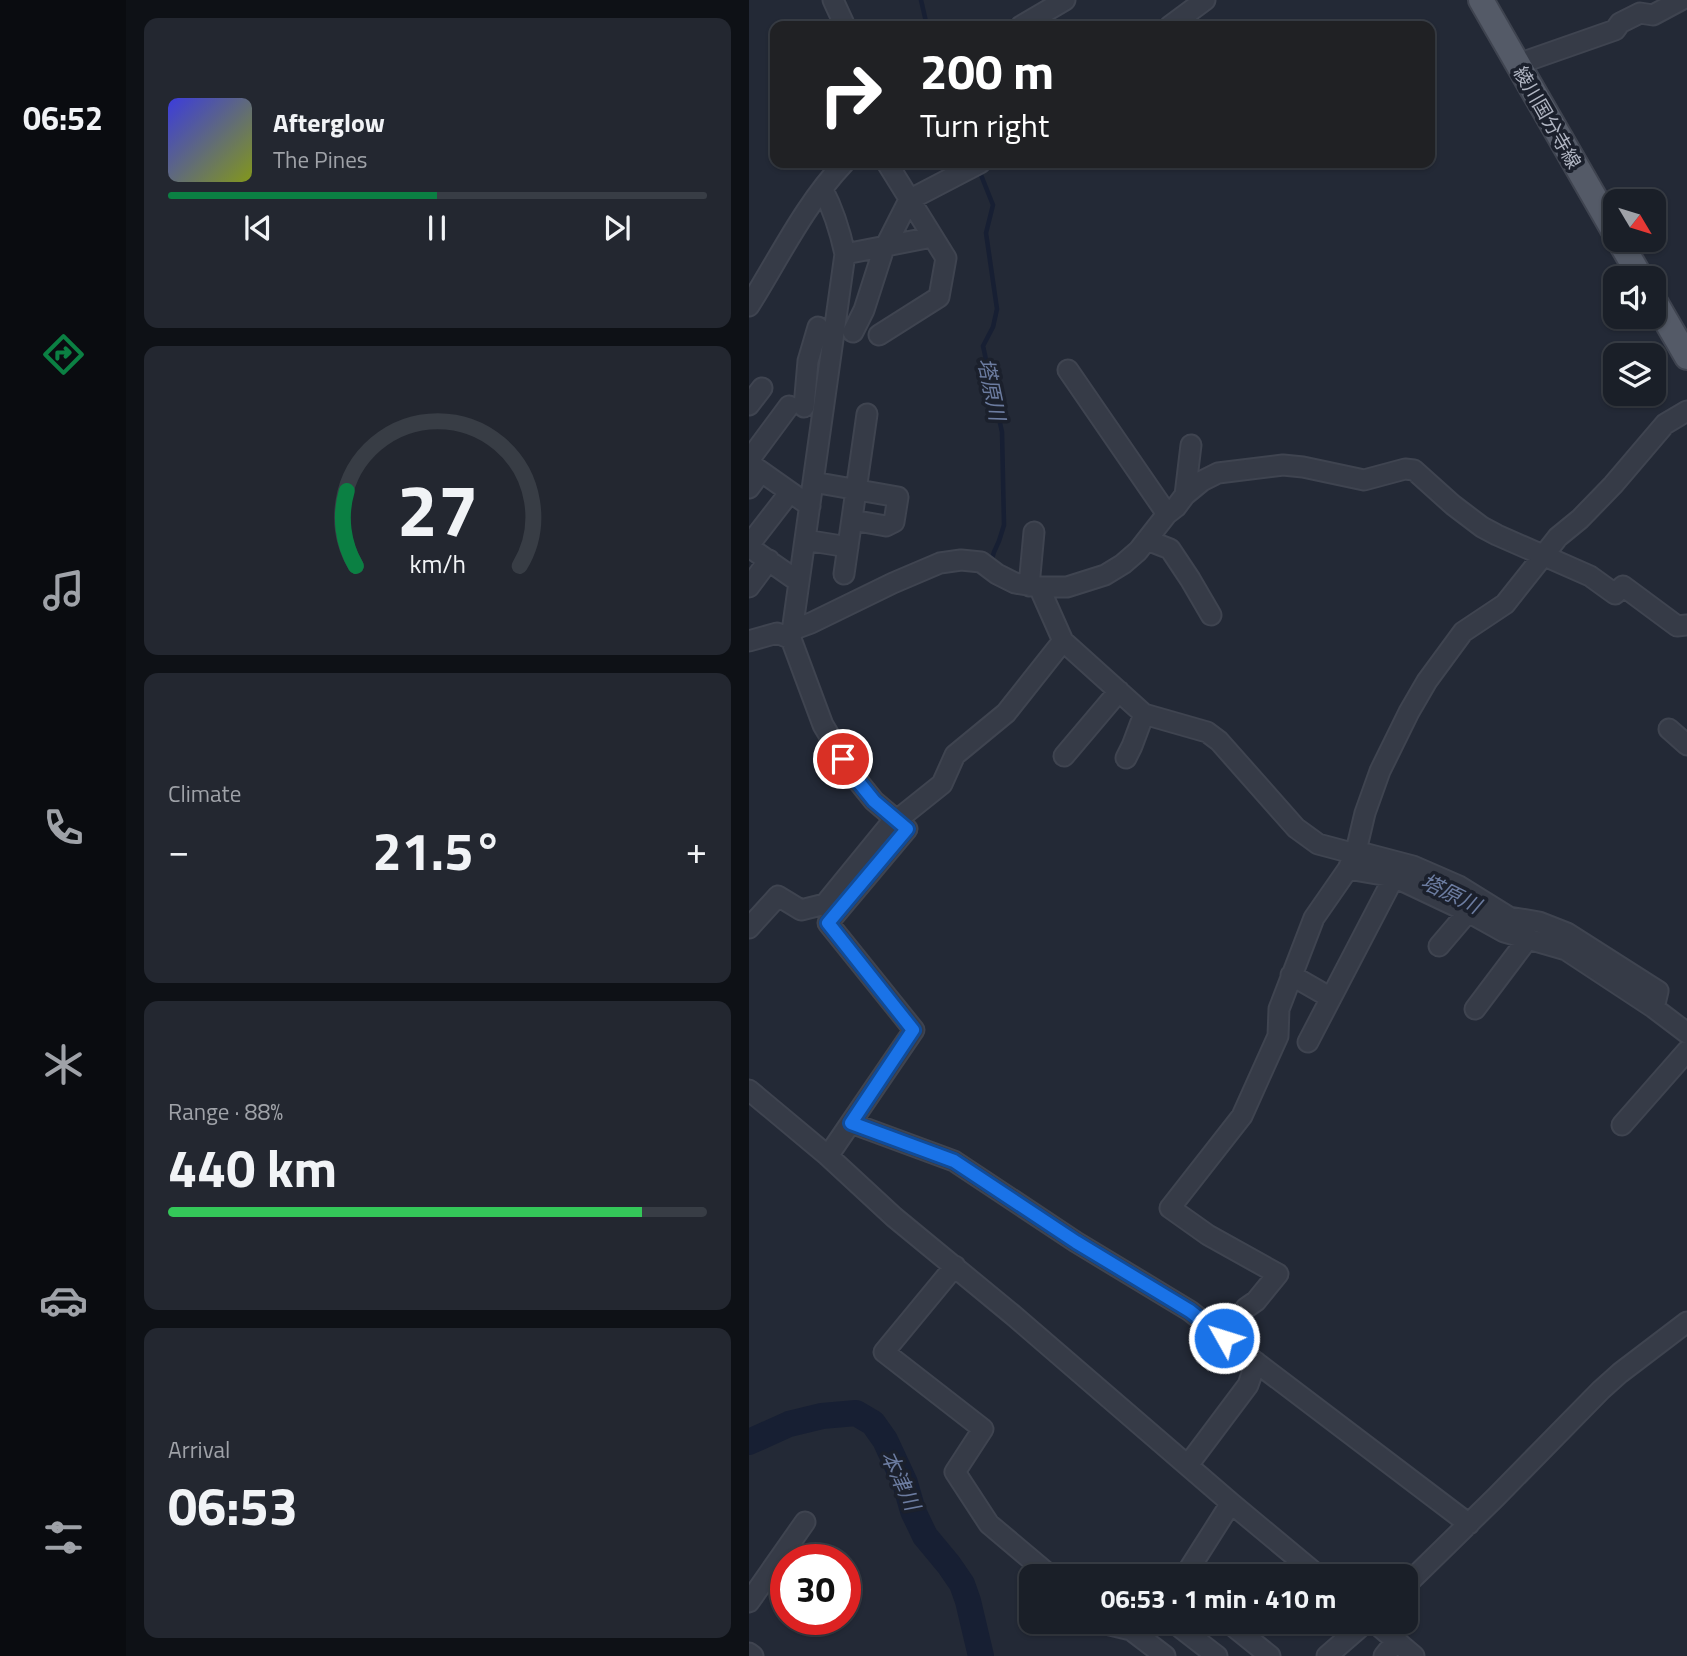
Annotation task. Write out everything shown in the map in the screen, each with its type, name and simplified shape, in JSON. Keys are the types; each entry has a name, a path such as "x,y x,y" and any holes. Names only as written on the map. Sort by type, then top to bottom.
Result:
{"main road":[{"name":"綾川国分寺線","path":"1481,0 1603,212"},
{"path":"1666,320 1686,354"}],"street":[{"path":"833,0 843,21"},
{"path":"1029,21 1065,0"},
{"path":"1177,21 1205,0"},
{"path":"1518,64 1615,30 1620,23 1640,13 1653,15 1681,0 1687,16"},
{"path":"749,306 808,209 839,168"},
{"path":"879,335 939,297 946,258 890,168"},
{"path":"853,332 864,310 886,246 909,200 970,168"},
{"path":"823,190 840,228 845,254 791,634 823,726 853,775 874,801 907,829 828,923 913,1030 828,1156"},
{"path":"845,254 932,237"},
{"path":"749,488 753,465 797,407 818,327"},
{"path":"1068,370 1167,514"},
{"path":"749,405 762,388"},
{"path":"1224,1338 1246,1308 1278,1274 1208,1234 1170,1208 1242,1116 1278,1036 1279,1009 1314,918 1352,860 1380,771 1409,712 1427,681 1463,632 1506,604 1558,537 1613,485 1665,424 1687,411"},
{"path":"844,574 867,414"},
{"path":"1185,495 1191,445"},
{"path":"753,465 810,506"},
{"path":"749,640 777,633 791,634 893,583 940,563 961,560 981,562 1014,583 1032,582 1067,587 1105,575 1138,551 1167,514 1202,481 1218,473 1283,465 1364,480 1405,469 1414,470 1482,527 1590,576 1615,594 1623,586 1677,626 1687,625"},
{"path":"813,482 898,497 894,522 886,526 852,520"},
{"path":"790,492 749,546 799,582"},
{"path":"1034,533 1032,582 1063,641 1144,714 1207,732 1220,741 1296,828 1318,844 1352,853 1352,860"},
{"path":"805,540 848,547"},
{"path":"1147,540 1170,549 1211,615"},
{"path":"749,587 769,560"},
{"path":"749,928 778,897 801,910 825,904 887,828 942,784 955,755 1006,713 1063,641"},
{"path":"1064,756 1119,691"},
{"path":"1126,758 1144,714"},
{"path":"1669,729 1687,745"},
{"path":"1352,860 1468,912 1504,932 1566,950 1687,1033"},
{"path":"1352,860 1413,866 1459,886 1510,917 1539,922 1567,933 1658,991 1654,1008"},
{"path":"1308,1042 1394,877"},
{"path":"1439,946 1468,912"},
{"path":"1475,1009 1534,941 1539,922"},
{"path":"1291,975 1331,998"},
{"path":"1622,1125 1687,1051"},
{"path":"749,1090 828,1156 894,1217 1304,1564"},
{"path":"851,1123 954,1161 1076,1242 1190,1311 1469,1524"},
{"path":"955,1266 884,1352 983,1429 955,1472 989,1524 1037,1564"},
{"path":"1418,1573 1601,1390 1687,1322"},
{"path":"1188,1465 1248,1385 1256,1362"},
{"path":"1192,1564 1231,1503"},
{"path":"749,1602 805,1522"},
{"path":"1143,1634 1164,1656"},
{"path":"1189,1634 1217,1656"},
{"path":"1243,1634 1270,1656"},
{"path":"1327,1656 1352,1634"},
{"path":"1390,1648 1414,1656"},
{"path":"749,1653 753,1656"}],"waterway":[{"name":"塔原川","path":"921,0 926,21"},
{"name":"塔原川","path":"979,170 993,205 986,233 997,309 993,327 983,346 1002,432 1004,525 992,559 995,561"},
{"name":"本津川","path":"749,1442 789,1424 822,1416 856,1413 873,1423 885,1440 905,1483 913,1511 925,1536 962,1584 981,1656"}],"route":[{"path":"843,759 874,801 907,829 828,923 913,1030 851,1123 954,1161 1076,1242 1190,1311 1224,1338"}]}
